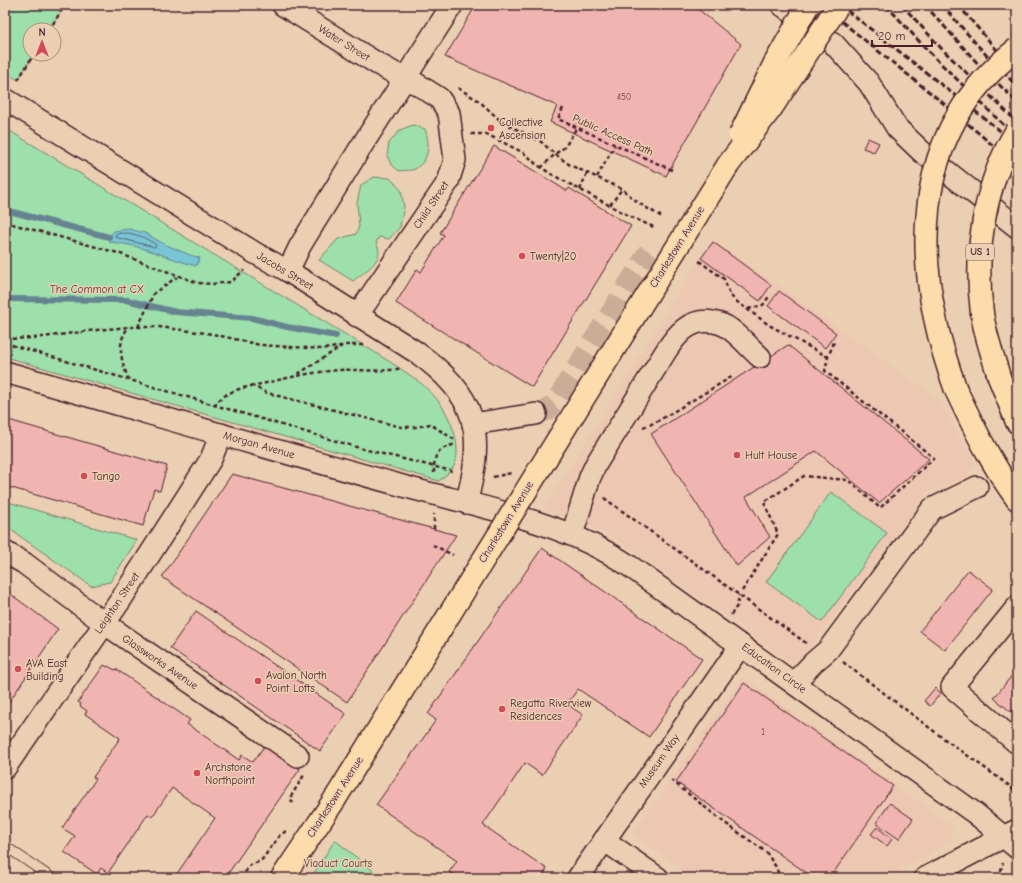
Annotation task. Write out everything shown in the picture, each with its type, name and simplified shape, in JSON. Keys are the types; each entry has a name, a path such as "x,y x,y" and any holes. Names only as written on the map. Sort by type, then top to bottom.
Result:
{"main road":[{"name":"Charlestown Avenue","path":"728,165 757,98 808,5"},
{"name":"Charlestown Avenue","path":"282,878 335,799 728,165 751,137 777,101 838,6"},
{"path":"1017,48 1002,60 984,78 970,96 945,139 937,162 931,188 927,244 931,299 945,360 956,390 987,453 1017,499"},
{"name":"US 1","path":"1017,130 1000,165 991,191 980,249 979,281 982,314 990,346 999,378 1017,422"}],"street":[{"name":"Water Street","path":"283,5 405,79"},
{"path":"288,271 312,227 359,150 452,5"},
{"path":"782,5 833,43 869,83 897,128 921,152 1017,227"},
{"name":"Child Street","path":"357,316 448,182 455,160 449,113 445,106 440,98 432,92 405,79"},
{"name":"Jacobs Street","path":"5,99 255,253 288,271 416,352 443,373 454,384 462,396 473,424 476,438 474,475 466,503"},
{"path":"572,535 587,487 599,458 668,348 684,329 694,323 701,322 720,324 731,330 760,357"},
{"name":"Morgan Avenue","path":"5,372 397,485 515,515"},
{"path":"473,424 536,414"},
{"name":"Leighton Street","path":"5,768 120,601 211,459 221,434"},
{"path":"794,683 828,650 932,509 977,487"},
{"name":"Education Circle","path":"515,515 572,535 603,549 621,560 976,814 1013,838"},
{"name":"Glassworks Avenue","path":"5,552 24,564 302,765"},
{"path":"1017,608 952,687 1017,743"},
{"name":"Museum Way","path":"578,878 741,645"},
{"path":"926,878 1013,838"},
{"path":"604,840 658,878"}],"path":[{"path":"54,22 65,5"},
{"path":"18,80 29,62"},
{"path":"455,86 479,101 502,122 534,137 576,169 622,188 640,204 662,217"},
{"name":"Public Access Path","path":"563,108 558,119 672,170"},
{"path":"541,168 555,154 565,147 577,127"},
{"path":"486,134 520,151 541,168 580,190 633,218 656,228"},
{"path":"598,177 615,144"},
{"path":"580,190 587,173"},
{"path":"610,205 622,188"},
{"path":"5,222 118,253 198,283 212,284 231,282 246,269"},
{"path":"699,261 724,279 730,295 768,325 828,357"},
{"path":"138,327 154,293 177,276"},
{"path":"748,309 763,305 770,295"},
{"path":"129,327 123,335 121,345 123,364 129,381"},
{"path":"5,339 35,338 129,327 159,327 193,331 268,345 323,349 344,345 369,345"},
{"path":"742,591 778,534 764,502 804,476 848,480 880,508 934,458 825,370 834,342"},
{"path":"5,343 129,381 363,449 456,472"},
{"path":"295,376 344,345"},
{"path":"214,406 227,394 250,385 295,376 338,370 389,370 401,368"},
{"path":"640,427 647,426 658,421 733,376"},
{"path":"250,385 267,393 401,427 417,428 430,424 450,437"},
{"path":"434,467 436,457 440,450 459,443"},
{"path":"489,477 514,473"},
{"path":"587,487 813,648 828,650 939,735 1016,789 1017,807"},
{"path":"434,512 434,529"},
{"path":"433,545 453,555"},
{"path":"737,606 739,595"},
{"path":"293,803 290,798 302,765"},
{"path":"669,778 725,823 766,852 776,867 780,878"},
{"path":"241,878 250,865"},
{"path":"999,878 1002,865"}],"shaded area":[{"path":"1001,5 1017,5 1017,19"},
{"path":"712,239 938,399 974,462 967,476 928,492 796,666 618,540 591,526 544,509"},
{"path":"743,677 952,826 952,840 886,878 693,878 633,833"}],"green space":[{"path":"5,5 65,5 54,22 22,22 22,62 29,62 18,80 5,72"},
{"path":"413,125 425,129 428,140 428,151 424,161 415,169 399,171 391,164 387,156 389,143 400,130"},
{"name":"The Common at CX","path":"5,128 376,353 413,377 433,395 448,417 457,445 457,458 453,468 439,481 5,357"},
{"path":"374,177 390,178 401,190 404,207 400,227 389,239 379,237 376,242 379,252 376,261 353,281 319,260 338,239 356,234 359,226 357,203 361,185"},
{"path":"831,492 887,533 822,622 766,582"},
{"path":"5,501 137,540 110,582 91,586 11,530 5,528"},
{"name":"Viaduct Courts","path":"335,840 382,878 311,878"}],"water":[{"path":"129,229 145,233 162,243 200,258 196,266 143,248 109,242 109,237 114,231"}],"building":[{"path":"476,5 693,5 741,44 666,176 550,122 557,106 445,57"},
{"path":"868,138 879,143 874,152 863,148"},
{"name":"Twenty|20","path":"494,146 567,191 569,188 631,226 532,387 396,303 417,269 421,272 444,235 440,233"},
{"path":"713,242 771,285 760,301 701,258"},
{"path":"779,291 836,333 825,348 768,306"},
{"name":"Hult House","path":"788,345 929,459 879,503 816,451 746,497 770,537 737,566 651,434"},
{"name":"Tango","path":"5,419 167,466 160,491 154,489 143,526 5,486"},
{"path":"232,474 456,535 347,702 162,577"},
{"name":"Regatta Riverview Residences","path":"542,548 702,659 649,737 578,689 567,704 583,715 542,775 525,763 483,825 547,869 541,878 458,878 449,872 457,861 376,805 436,720 428,714"},
{"path":"968,570 993,589 945,650 920,631"},
{"name":"AVA East Building","path":"5,590 58,629 5,708"},
{"name":"Avalon North Point Lofts","path":"196,611 346,714 320,751 170,648"},
{"name":"Archstone Northpoint","path":"104,665 115,670 116,669 190,720 187,724 239,760 242,755 253,762 265,745 300,769 225,878 174,878 215,818 172,788 152,817 148,814 108,873 101,868 97,874 64,852 75,836 62,828 96,779 93,777 120,738 85,714 87,711 80,706 81,704 78,702"},
{"path":"1017,669 1017,704 1011,712 994,698"},
{"path":"744,683 893,786 830,878 814,878 676,782"},
{"path":"935,688 941,693 930,706 924,701"},
{"path":"890,803 913,819 899,839 876,823"},
{"path":"877,827 892,839 887,846 871,834"}],"waterway":[{"path":"5,210 109,237"},
{"path":"5,299 126,300 176,312 252,318 287,327 336,336"}],"tunnel":[{"path":"536,414 546,411 555,403 649,251"}],"tram line":[{"path":"5,840 61,878"},
{"path":"5,852 43,878"}],"railway":[{"path":"821,5 948,107 1017,166"},
{"path":"840,5 1017,144"},
{"path":"886,5 929,52 1017,138"},
{"path":"902,5 941,48 1017,122"},
{"path":"925,5 981,67 1017,102"},
{"path":"942,5 989,58 1017,86"},
{"path":"958,5 996,49 1017,70"}],"place":[{"name":"Collective Ascension","path":"491,128"},
{"name":"Twenty|20","path":"522,256"},
{"name":"Hult House","path":"737,455"},
{"name":"Tango","path":"84,476"},
{"name":"AVA East Building","path":"18,669"},
{"name":"Avalon North Point Lofts","path":"258,681"},
{"name":"Regatta Riverview Residences","path":"502,709"},
{"name":"Archstone Northpoint","path":"197,773"}]}
